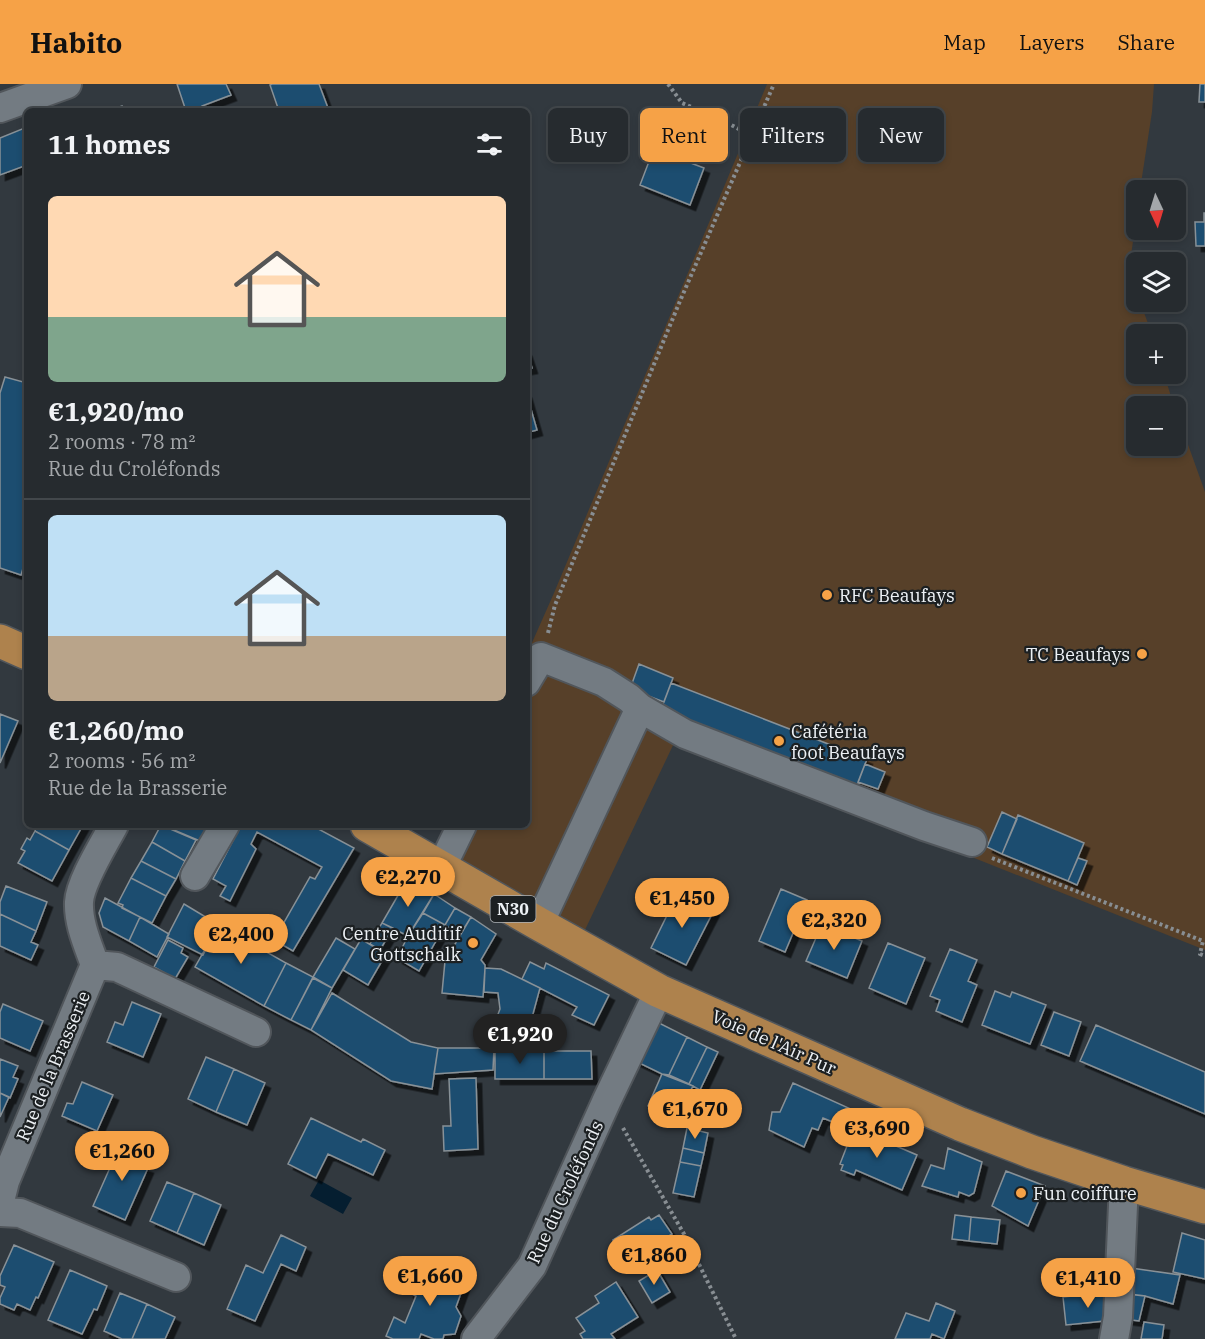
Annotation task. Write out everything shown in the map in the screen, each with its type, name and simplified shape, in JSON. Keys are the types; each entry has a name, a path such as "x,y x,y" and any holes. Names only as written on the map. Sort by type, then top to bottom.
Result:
{"main road":[{"path":"0,641 24,652"},
{"name":"Voie de l'Air Pur","path":"372,828 659,991 960,1124 1032,1152 1205,1207"}],"street":[{"path":"0,108 67,84"},
{"path":"530,675 541,657 604,682 640,708 685,734 924,826 972,842"},
{"path":"538,924 640,708"},
{"path":"112,828 80,893 81,923 95,965 117,967 256,1032"},
{"path":"195,876 223,828"},
{"path":"441,868 461,828"},
{"name":"Rue de la Brasserie","path":"0,1201 5,1181 95,965"},
{"name":"Rue du Croléfonds","path":"476,1339 532,1266 659,991"},
{"path":"1114,1339 1118,1317 1124,1183"},
{"path":"0,1212 20,1213 176,1277"}],"path":[{"path":"668,84 682,103 740,130"},
{"path":"764,108 774,84"},
{"path":"541,657 555,605 680,300 741,162"},
{"path":"972,842 989,857 1203,941 1200,954 1205,956"},
{"name":"Rue du Croléfonds","path":"607,1100 684,1234 736,1339"}],"shaded area":[{"path":"767,84 1154,84 1142,180 1126,180 1126,240 1133,240 1132,252 1126,252 1126,312 1144,312 1148,324 1126,324 1126,384 1167,384 1171,396 1126,396 1126,456 1186,456 1186,439 1205,492 1205,950 676,739 584,932 439,848 448,828 530,828 530,647 740,149 740,162 846,162 846,108 757,108"}],"water":[{"path":"319,1180 352,1198 343,1214 310,1196"}],"building":[{"path":"177,84 226,84 231,95 202,106 202,108 185,108"},
{"path":"319,84 328,108 278,108 270,85"},
{"path":"1200,84 1205,84 1205,102 1199,102"},
{"path":"24,128 24,166 0,175 0,138"},
{"path":"649,162 688,162 704,168 690,205 640,185"},
{"path":"1204,213 1205,246 1196,246 1195,222 1204,222"},
{"path":"5,377 24,382 24,565 21,575 0,568 0,393"},
{"path":"530,406 537,430 530,432"},
{"path":"639,664 673,678 664,702 630,689"},
{"path":"671,683 867,759 856,788 660,712"},
{"path":"0,714 18,721 0,763"},
{"path":"865,764 885,772 878,789 858,782"},
{"path":"1002,812 1017,819 1002,854 987,847"},
{"path":"1018,815 1084,843 1068,881 1002,854"},
{"path":"36,828 81,828 69,850 35,831"},
{"path":"159,828 168,828 196,840 185,861 152,842"},
{"path":"169,828 206,828 200,841"},
{"path":"239,828 317,828 354,848 293,951 274,940 310,877 315,879 322,867 257,832 251,844 256,849 230,901 220,896 226,886 213,879"},
{"path":"35,831 69,850 52,881 18,863 25,851 21,849 27,838 30,840"},
{"path":"152,842 185,861 176,879 141,861"},
{"path":"1078,858 1087,861 1077,885 1068,881"},
{"path":"141,861 176,879 166,896 131,878"},
{"path":"131,878 166,896 152,923 122,908 123,905 118,903"},
{"path":"408,878 434,894 408,936 382,923"},
{"path":"6,886 47,902 36,931 0,914 0,902"},
{"path":"781,889 807,900 785,952 759,941"},
{"path":"678,893 714,910 686,965 651,948"},
{"path":"434,894 455,908 445,925 423,913"},
{"path":"105,898 140,917 129,941 103,927 99,913"},
{"path":"184,904 219,925 203,955 167,937"},
{"path":"455,908 471,917 460,935 445,925"},
{"path":"423,913 445,925 419,971 397,958"},
{"path":"0,914 36,931 31,942 38,945 31,960 0,946"},
{"path":"140,917 169,934 157,957 129,941"},
{"path":"471,917 496,934 481,960 485,965 483,997 442,993 445,961"},
{"path":"382,923 393,928 380,950 370,944"},
{"path":"822,924 862,941 847,978 806,961"},
{"path":"219,925 286,963 264,1006 195,967"},
{"path":"336,938 355,949 332,988 313,977"},
{"path":"361,939 386,954 368,985 343,970"},
{"path":"168,940 183,948 181,953 188,957 175,979 154,967"},
{"path":"888,943 925,958 906,1004 869,988"},
{"path":"950,949 977,960 968,981 977,985 962,1022 936,1011 940,1000 930,996"},
{"path":"530,962 544,969 546,963 609,995 594,1025 572,1015 577,1007 522,979"},
{"path":"286,963 313,977 291,1020 264,1006"},
{"path":"485,968 501,969 540,988 524,1047 494,1048 493,1070 434,1074 438,1048 490,1048 494,1025 500,1009 498,993 484,992"},
{"path":"313,978 332,988 311,1030 291,1020"},
{"path":"995,991 1010,997 1012,992 1046,1005 1030,1044 982,1025"},
{"path":"332,993 411,1042 438,1048 432,1089 391,1081 311,1030"},
{"path":"132,1002 161,1014 143,1057 107,1042 115,1022 123,1025"},
{"path":"3,1004 43,1021 30,1051 0,1038 0,1012"},
{"path":"1054,1012 1081,1022 1069,1056 1041,1045"},
{"path":"655,1021 687,1037 669,1075 635,1061"},
{"path":"1096,1025 1205,1072 1205,1114 1080,1061"},
{"path":"687,1037 707,1047 689,1084 669,1075"},
{"path":"707,1047 718,1052 700,1090 689,1084"},
{"path":"544,1051 591,1051 592,1079 544,1079"},
{"path":"544,1051 544,1079 495,1079 495,1052"},
{"path":"206,1057 234,1069 216,1112 188,1099"},
{"path":"0,1059 18,1066 13,1077 18,1079 10,1098 0,1093"},
{"path":"234,1069 265,1083 247,1125 216,1112"},
{"path":"662,1074 693,1086 675,1120 648,1106"},
{"path":"476,1078 478,1149 444,1151 443,1126 451,1126 449,1079"},
{"path":"82,1082 113,1095 97,1131 62,1116 67,1103 73,1104"},
{"path":"793,1083 853,1110 845,1127 823,1118 818,1130 812,1128 804,1147 769,1130 772,1112 780,1112"},
{"path":"0,1093 9,1097 0,1117"},
{"path":"311,1118 361,1142 363,1139 385,1150 373,1175 328,1154 316,1178 288,1164"},
{"path":"687,1128 708,1133 704,1153 683,1148"},
{"path":"854,1128 917,1155 902,1190 856,1170 854,1175 841,1170 843,1165 840,1164"},
{"path":"121,1143 148,1154 142,1166 148,1168 125,1220 93,1206"},
{"path":"683,1148 704,1153 701,1166 680,1162"},
{"path":"948,1148 982,1162 974,1193 969,1196 959,1192 958,1197 922,1186 931,1165 944,1169"},
{"path":"680,1162 701,1166 694,1197 673,1193"},
{"path":"1006,1171 1045,1186 1028,1226 992,1206"},
{"path":"167,1182 194,1193 177,1233 150,1221"},
{"path":"194,1193 221,1205 204,1245 177,1233"},
{"path":"659,1215 672,1234 628,1263 613,1240 649,1217 651,1220"},
{"path":"955,1215 971,1217 969,1241 952,1239"},
{"path":"971,1217 1000,1220 997,1244 969,1241"},
{"path":"1182,1233 1205,1240 1205,1279 1173,1272"},
{"path":"281,1235 306,1247 296,1271 281,1264 255,1321 227,1309 246,1265 263,1273"},
{"path":"14,1245 54,1262 30,1310 17,1304 14,1310 0,1304 5,1287 0,1285 0,1276"},
{"path":"1107,1259 1110,1292 1073,1295 1070,1263"},
{"path":"419,1264 465,1282 456,1307 461,1316 455,1334 444,1335 443,1339 434,1339 421,1334 419,1339 393,1339 386,1336 394,1317 405,1323 416,1296 408,1292"},
{"path":"1131,1268 1180,1275 1173,1304 1145,1296 1127,1294"},
{"path":"70,1270 107,1286 97,1310 94,1309 82,1334 48,1320"},
{"path":"657,1270 670,1292 652,1303 639,1281"},
{"path":"616,1282 638,1317 611,1334 615,1339 583,1339 580,1334 585,1331 576,1318 599,1303 595,1296"},
{"path":"1110,1292 1114,1320 1066,1325 1063,1297"},
{"path":"120,1293 147,1304 132,1339 122,1339 104,1331"},
{"path":"1129,1294 1145,1296 1139,1321 1125,1319"},
{"path":"936,1303 955,1311 944,1339 932,1334 930,1339 895,1339 906,1313 929,1321"},
{"path":"147,1304 175,1317 165,1339 132,1339"},
{"path":"1144,1322 1164,1325 1162,1339 1141,1339"}],"place":[{"name":"RFC Beaufays","path":"827,595"},
{"name":"TC Beaufays","path":"1142,654"},
{"name":"Cafétéria foot Beaufays","path":"779,741"},
{"name":"Centre Auditif Gottschalk","path":"473,943"},
{"name":"Fun coiffure","path":"1021,1193"}]}
